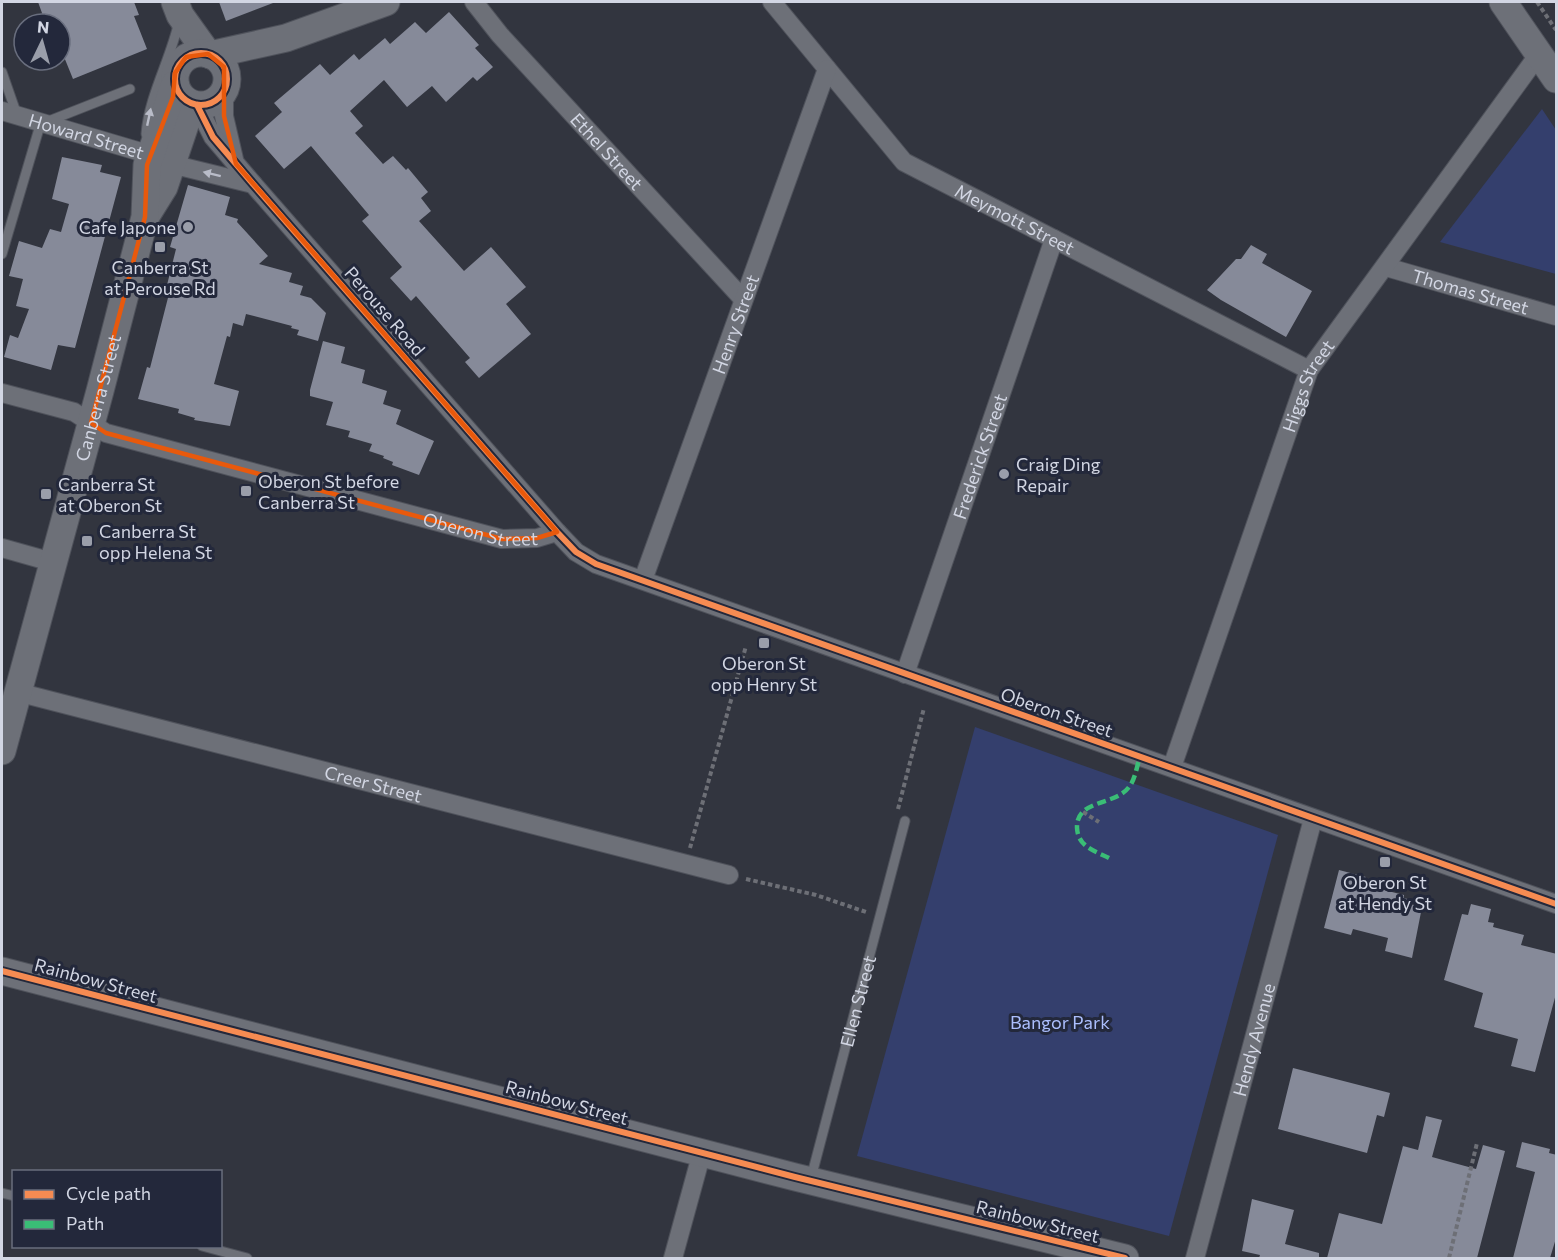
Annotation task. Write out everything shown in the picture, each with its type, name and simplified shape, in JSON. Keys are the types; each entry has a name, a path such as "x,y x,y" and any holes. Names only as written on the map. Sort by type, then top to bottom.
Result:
{"street":[{"path":"177,74 193,54 209,54 286,38 386,2"},
{"name":"Ethel Street","path":"474,2 500,35 743,299"},
{"name":"Meymott Street","path":"772,2 904,162 1309,370"},
{"path":"1503,2 1557,79"},
{"path":"178,8 177,74 184,99 196,105 211,103 236,74 286,38"},
{"path":"178,8 209,54 224,67 225,88"},
{"name":"Higgs Street","path":"1172,767 1309,370 1539,54"},
{"name":"Henry Street","path":"643,580 827,69"},
{"name":"Canberra Street","path":"2,751 92,423 145,217 153,162 177,74"},
{"name":"Perouse Road","path":"225,88 224,116 236,164"},
{"name":"Canberra Street","path":"153,162 196,105"},
{"name":"Perouse Road","path":"196,105 213,137 557,532"},
{"name":"Howard Street","path":"9,113 153,162"},
{"path":"153,162 253,184"},
{"name":"Frederick Street","path":"905,674 1054,239"},
{"name":"Thomas Street","path":"1386,267 1557,316"},
{"name":"Oberon Street","path":"2,393 74,412 106,433 502,539 537,538 557,532 576,552 596,564 1557,904"},
{"path":"2,548 52,562"},
{"name":"Creer Street","path":"17,692 686,862 729,875"},
{"name":"Hendy Avenue","path":"1195,1258 1313,819"},
{"name":"Rainbow Street","path":"2,971 810,1180 1125,1258"},
{"path":"673,1258 702,1152"}],"lane":[{"path":"153,162 148,119 174,43 178,8"},
{"path":"2,72 9,113"},
{"path":"2,254 42,123 130,90"},
{"name":"Ellen Street","path":"810,1180 905,821"},
{"path":"210,1248 247,1258"}],"path":[{"path":"1537,2 1556,29"},
{"path":"686,862 746,646"},
{"path":"1083,812 1099,822"},
{"path":"729,875 816,895 866,912"},
{"path":"1449,1258 1476,1143"}],"highlighted area":[{"path":"208,54 224,67 224,116 236,164 557,532 537,538 502,539 106,433 91,423 145,217 147,165 173,97 175,73 186,57"}],"green space":[{"path":"1542,109 1556,130 1556,274 1440,242"},
{"name":"Bangor Park","path":"975,727 1278,835 1169,1236 857,1156"}],"building":[{"path":"38,2 134,2 139,15 134,16 147,49 73,79 70,72 72,72 72,12 42,12"},
{"path":"219,2 273,2 273,3 226,21"},
{"path":"449,12 479,45 475,48 493,67 477,81 473,77 446,102 432,86 407,107 384,80 350,111 363,126 355,133 383,164 393,156 406,170 408,168 428,192 421,198 431,211 419,221 464,271 491,247 526,287 506,304 531,334 479,378 465,362 470,358 416,296 411,301 390,278 402,267 362,221 369,215 311,146 284,169 255,136 282,112 274,103 320,64 330,75 354,54 359,60 385,38 390,44 415,22 426,33"},
{"path":"62,157 102,165 100,172 121,177 75,348 58,345 51,370 4,357 10,335 18,338 29,309 16,306 23,279 9,276 19,241 42,248 50,229 61,232 69,204 52,199"},
{"path":"188,185 230,197 225,215 238,219 237,222 268,256 259,264 292,273 289,282 303,286 300,295 311,298 326,313 318,341 297,335 299,330 291,328 292,326 246,314 243,326 233,323 230,337 227,336 214,384 239,391 230,426 194,420 195,418 178,413 179,409 138,399 147,367 150,368 171,286 167,285 176,249 170,247"},
{"path":"1251,245 1267,254 1262,263 1312,291 1286,337 1207,290 1236,259 1241,259"},
{"path":"323,341 345,347 341,363 365,370 362,383 387,391 383,404 401,410 396,424 434,441 419,475 392,465 393,462 383,458 384,456 369,451 372,444 348,437 350,431 326,425 333,402 310,396"},
{"path":"1339,870 1366,877 1364,885 1404,895 1404,898 1411,900 1410,904 1422,907 1412,958 1385,951 1388,938 1353,929 1351,935 1324,928"},
{"path":"1471,904 1491,909 1488,922 1494,923 1493,927 1524,935 1521,945 1557,954 1557,990 1535,1072 1511,1066 1518,1039 1474,1027 1483,993 1444,980 1462,914 1468,915"},
{"path":"1293,1068 1390,1093 1384,1117 1377,1115 1367,1153 1278,1129"},
{"path":"1426,1116 1442,1120 1432,1157 1476,1169 1483,1145 1505,1151 1477,1258 1327,1258 1339,1213 1382,1224 1403,1146 1418,1150"},
{"path":"1522,1142 1550,1149 1549,1153 1557,1155 1557,1235 1550,1258 1513,1258 1535,1172 1516,1167"},
{"path":"1252,1199 1294,1210 1285,1244 1319,1253 1319,1258 1259,1258 1260,1255 1242,1251"}],"marked path":[{"path":"1109,858 1088,848 1080,840 1077,828 1078,819 1089,807 1115,797 1129,787 1140,756"}],"cycle path":[{"path":"196,53 206,53 216,57 223,64 227,79 223,94 216,101 206,105 196,105 186,101 179,94 175,84 175,74 179,64 186,57 196,53"},
{"path":"197,105 213,137 253,184 557,532 576,552 596,564 1556,904"},
{"path":"2,971 795,1177 1125,1258"}],"place":[{"name":"Cafe Japone","path":"188,227"},
{"name":"Canberra St at Perouse Rd","path":"160,247"},
{"name":"Craig Ding Repair","path":"1004,474"},
{"name":"Oberon St before Canberra St","path":"246,491"},
{"name":"Canberra St at Oberon St","path":"46,494"},
{"name":"Canberra St opp Helena St","path":"87,541"},
{"name":"Oberon St opp Henry St","path":"764,643"},
{"name":"Oberon St at Hendy St","path":"1385,862"}]}
